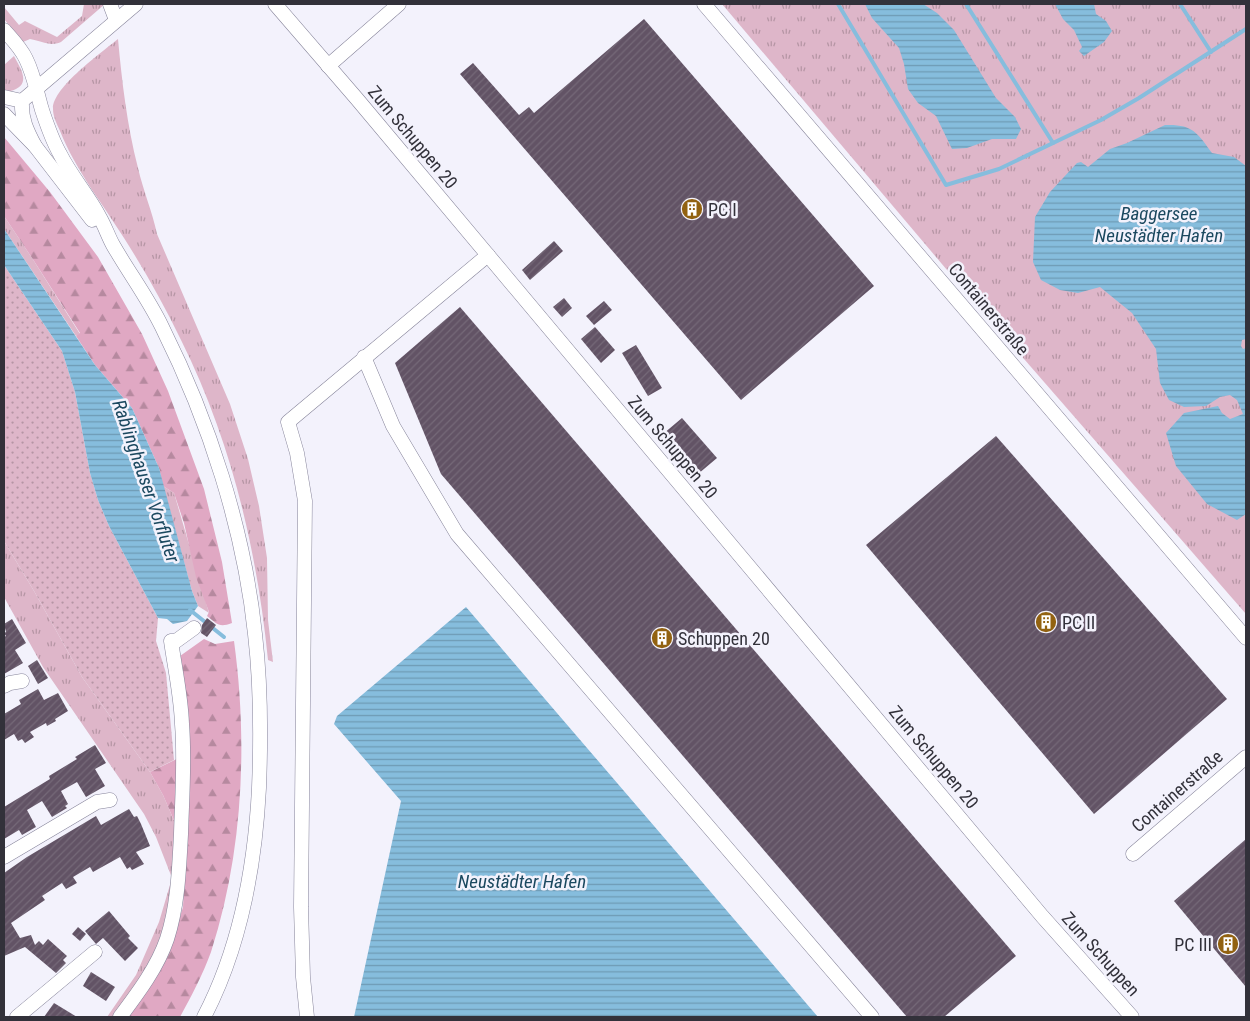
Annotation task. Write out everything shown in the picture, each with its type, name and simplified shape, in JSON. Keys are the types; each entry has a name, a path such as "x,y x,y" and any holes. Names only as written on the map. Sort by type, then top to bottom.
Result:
{"street":[{"path":"110,4 116,20"},
{"path":"4,97 22,101 136,4"},
{"name":"Zum Schuppen 20","path":"275,4 1042,916"},
{"path":"328,66 399,4"},
{"name":"Containerstraße","path":"704,4 1246,638"},
{"path":"4,30 26,58 48,126 60,155 99,216 113,245 162,326 202,417 224,484 243,558 255,634 260,701 260,765 257,819 251,872 237,937 204,1017"},
{"path":"22,101 24,125 35,146"},
{"path":"4,114 35,146 92,221 113,245"},
{"path":"307,1017 303,977 301,906 305,501 297,453 288,422 488,255"},
{"path":"364,357 393,426 457,534 872,1017"},
{"path":"120,1017 139,992 154,967 166,941 176,909 182,797 182,726 180,698 171,642 176,641 194,628"},
{"path":"4,686 10,682 22,681"},
{"name":"Containerstraße","path":"1133,854 1246,757"},
{"path":"4,857 97,802 110,800"},
{"name":"Zum Schuppen","path":"1042,916 1132,1017"},
{"path":"17,1017 95,952"}],"green space":[{"path":"84,4 105,4 61,42 57,43 49,44 30,39 23,42 4,19 4,7 19,25 25,21 57,37 82,16"},
{"path":"722,4 1246,4 1246,614 958,283"},
{"path":"118,39 131,136 140,176 157,234 230,404 248,459 259,506 267,558 268,620 273,662 268,660 257,578 239,496 228,456 199,378 154,288 73,159 54,115 55,101 60,91 79,71"},
{"path":"14,56 21,69 23,82 14,90 4,91 4,65"},
{"path":"4,137 50,192 98,257 142,334 168,391 204,489 222,562 232,623 218,624 207,616 209,612 196,577 184,523 174,493 163,486 159,468 132,408 95,365 76,336 80,333 4,216"},
{"path":"4,216 80,334 76,336 4,229"},
{"path":"4,265 62,351 75,392 90,473 98,500 109,526 158,618 156,641 166,673 174,760 150,772 82,677 4,541"},
{"path":"163,486 174,493 209,613 198,606 192,591"},
{"path":"4,541 82,677 150,772 163,795 176,825 174,880 162,943 115,1017 107,1017 136,975 159,922 172,878 156,837 144,814 43,667 4,597"},
{"path":"204,639 215,644 234,641 241,719 241,758 240,798 230,876 211,952 197,985 180,1017 127,1017 174,936 183,907 187,827 176,825 163,795 150,772 187,754 180,656"}],"water":[{"path":"865,4 923,4 937,13 954,30 996,98 1015,117 1021,129 1016,139 992,139 967,148 952,149 936,116 918,103 908,89 899,48 872,18"},
{"path":"1055,4 1094,4 1096,14 1106,21 1112,31 1104,42 1084,56 1079,51 1082,47 1074,30 1063,19"},
{"name":"Baggersee Neustädter Hafen","path":"1165,125 1188,128 1198,135 1212,153 1234,157 1246,166 1246,339 1242,340 1241,346 1243,349 1246,348 1246,514 1237,520 1207,504 1176,466 1166,433 1184,413 1218,406 1222,413 1230,419 1243,414 1237,400 1230,395 1220,397 1206,406 1184,407 1169,400 1160,383 1156,349 1132,313 1100,287 1078,293 1060,290 1041,280 1033,262 1035,217 1050,192 1077,163 1081,162 1088,167 1110,149"},
{"path":"4,229 95,365 132,408 159,468 192,591 198,606 187,621 173,624 167,619 158,618 109,526 98,500 90,473 75,392 62,351 4,265"},
{"name":"Neustädter Hafen","path":"466,607 818,1017 354,1017 401,801 334,724 337,716"}],"building":[{"name":"PC I","path":"644,19 874,286 741,400 460,74 473,63 519,115 529,107 534,113"},
{"path":"554,241 563,251 530,280 522,270"},
{"path":"564,298 572,308 562,317 553,307"},
{"path":"604,301 612,310 594,325 586,316"},
{"name":"Schuppen 20","path":"460,307 1016,956 944,1017 907,1017 441,474 395,363"},
{"path":"595,327 615,350 601,363 581,339"},
{"path":"636,345 662,388 648,396 622,353"},
{"path":"682,418 717,458 698,474 663,434"},
{"name":"PC II","path":"996,436 1227,699 1094,814 866,545"},
{"path":"207,618 216,625 207,637 201,633 202,625"},
{"path":"12,619 26,643 15,650 23,663 4,674 4,637 6,636 4,633 6,632 4,624"},
{"path":"37,660 48,678 38,684 28,666"},
{"path":"38,689 44,700 58,693 68,711 47,726 46,723 30,732 34,737 25,743 22,739 18,741 14,734 4,740 4,714 21,704 19,700"},
{"path":"95,745 106,763 95,769 105,786 86,797 77,782 61,791 68,804 65,806 67,808 52,817 42,801 27,810 36,827 22,835 19,830 4,839 4,807 50,779 49,776 77,759 75,757"},
{"path":"129,809 134,817 137,816 150,846 136,852 144,864 132,870 130,867 127,869 120,857 93,872 90,867 73,877 77,883 66,889 62,883 42,896 45,900 11,923 20,938 31,935 35,945 39,941 43,945 48,939 67,956 63,960 66,963 56,973 25,947 4,956 4,873 96,816 101,825"},
{"name":"PC III","path":"1246,839 1246,987 1174,901"},
{"path":"109,911 130,936 128,938 138,948 125,961 103,938 96,944 85,931"},
{"path":"78,927 86,934 80,941 72,934"},
{"path":"91,972 115,987 106,1001 83,986"},
{"path":"54,1003 77,1017 44,1017"}],"waterway":[{"path":"838,4 946,185 999,169 1101,120 1139,98 1246,29"},
{"path":"966,4 1053,143"},
{"path":"1180,4 1211,52"},
{"name":"Rablinghauser Vorfluter","path":"190,610 224,637"}],"place":[{"name":"PC I","path":"692,209"},
{"name":"PC II","path":"1046,622"},
{"name":"Schuppen 20","path":"662,638"},
{"name":"PC III","path":"1228,944"}]}
